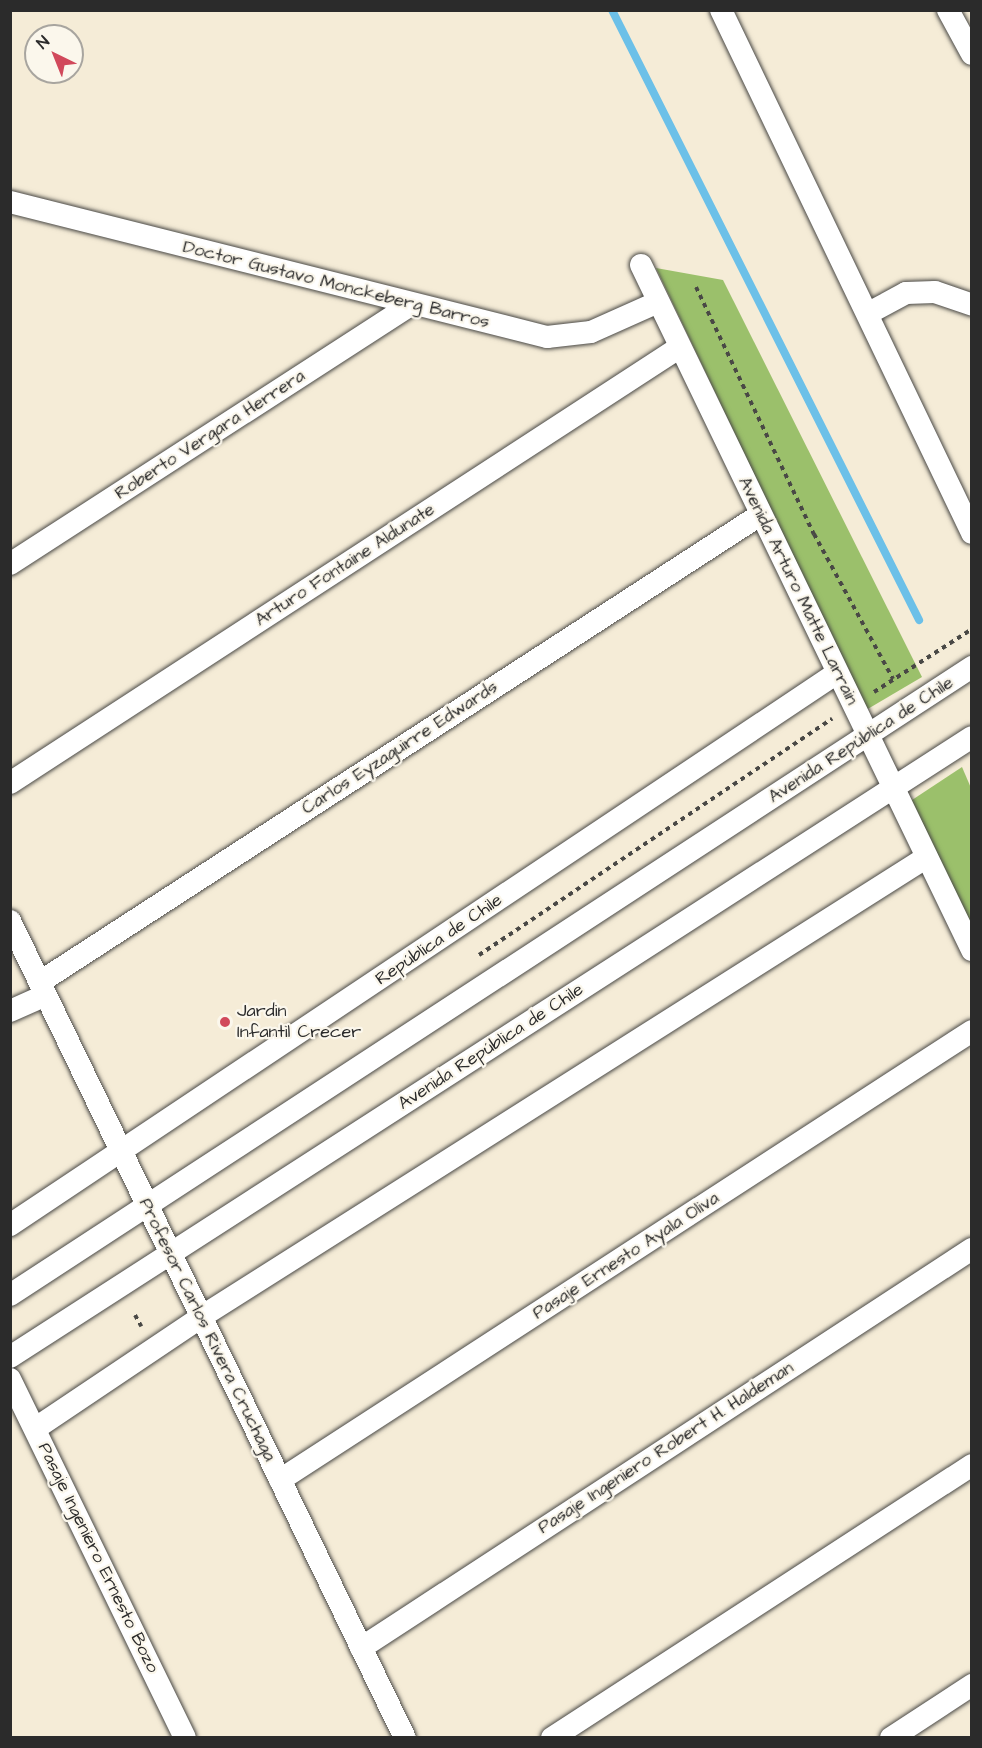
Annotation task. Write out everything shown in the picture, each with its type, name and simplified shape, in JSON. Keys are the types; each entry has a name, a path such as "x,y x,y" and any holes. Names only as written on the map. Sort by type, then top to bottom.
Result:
{"street":[{"path":"721,10 869,313 972,533"},
{"path":"948,10 972,54"},
{"name":"Doctor Gustavo Monckeberg Barros","path":"10,202 410,305 547,337 591,332 658,302"},
{"name":"Avenida Arturo Matte Larrain","path":"640,265 837,674 869,734 892,790 972,950"},
{"path":"869,313 906,293 935,292 972,305"},
{"name":"Roberto Vergara Herrera","path":"10,564 410,305"},
{"name":"Arturo Fontaine Aldunate","path":"10,783 680,347"},
{"name":"Carlos Eyzaguirre Edwards","path":"10,1011 760,514"},
{"name":"Avenida República de Chile","path":"10,1295 972,667"},
{"name":"República de Chile","path":"10,1225 122,1153 837,674"},
{"name":"Avenida República de Chile","path":"10,1357 169,1252 972,737"},
{"path":"36,1428 201,1317 927,857"},
{"name":"Profesor Carlos Rivera Cruchaga","path":"10,921 405,1737"},
{"name":"Pasaje Ernesto Ayala Oliva","path":"280,1480 972,1031"},
{"name":"Pasaje Ingeniero Robert H. Haldeman","path":"361,1648 972,1249"},
{"name":"Pasaje Ingeniero Ernesto Bozo","path":"10,1378 185,1737"},
{"path":"552,1737 972,1465"},
{"path":"891,1737 972,1685"}],"path":[{"path":"696,287 814,534 893,679"}],"green space":[{"path":"656,268 723,280 922,677 866,710"},
{"path":"962,767 971,788 971,926 909,802"}],"waterway":[{"path":"612,10 919,620"}],"place":[{"name":"Jardin Infantil Crecer","path":"225,1022"}]}
